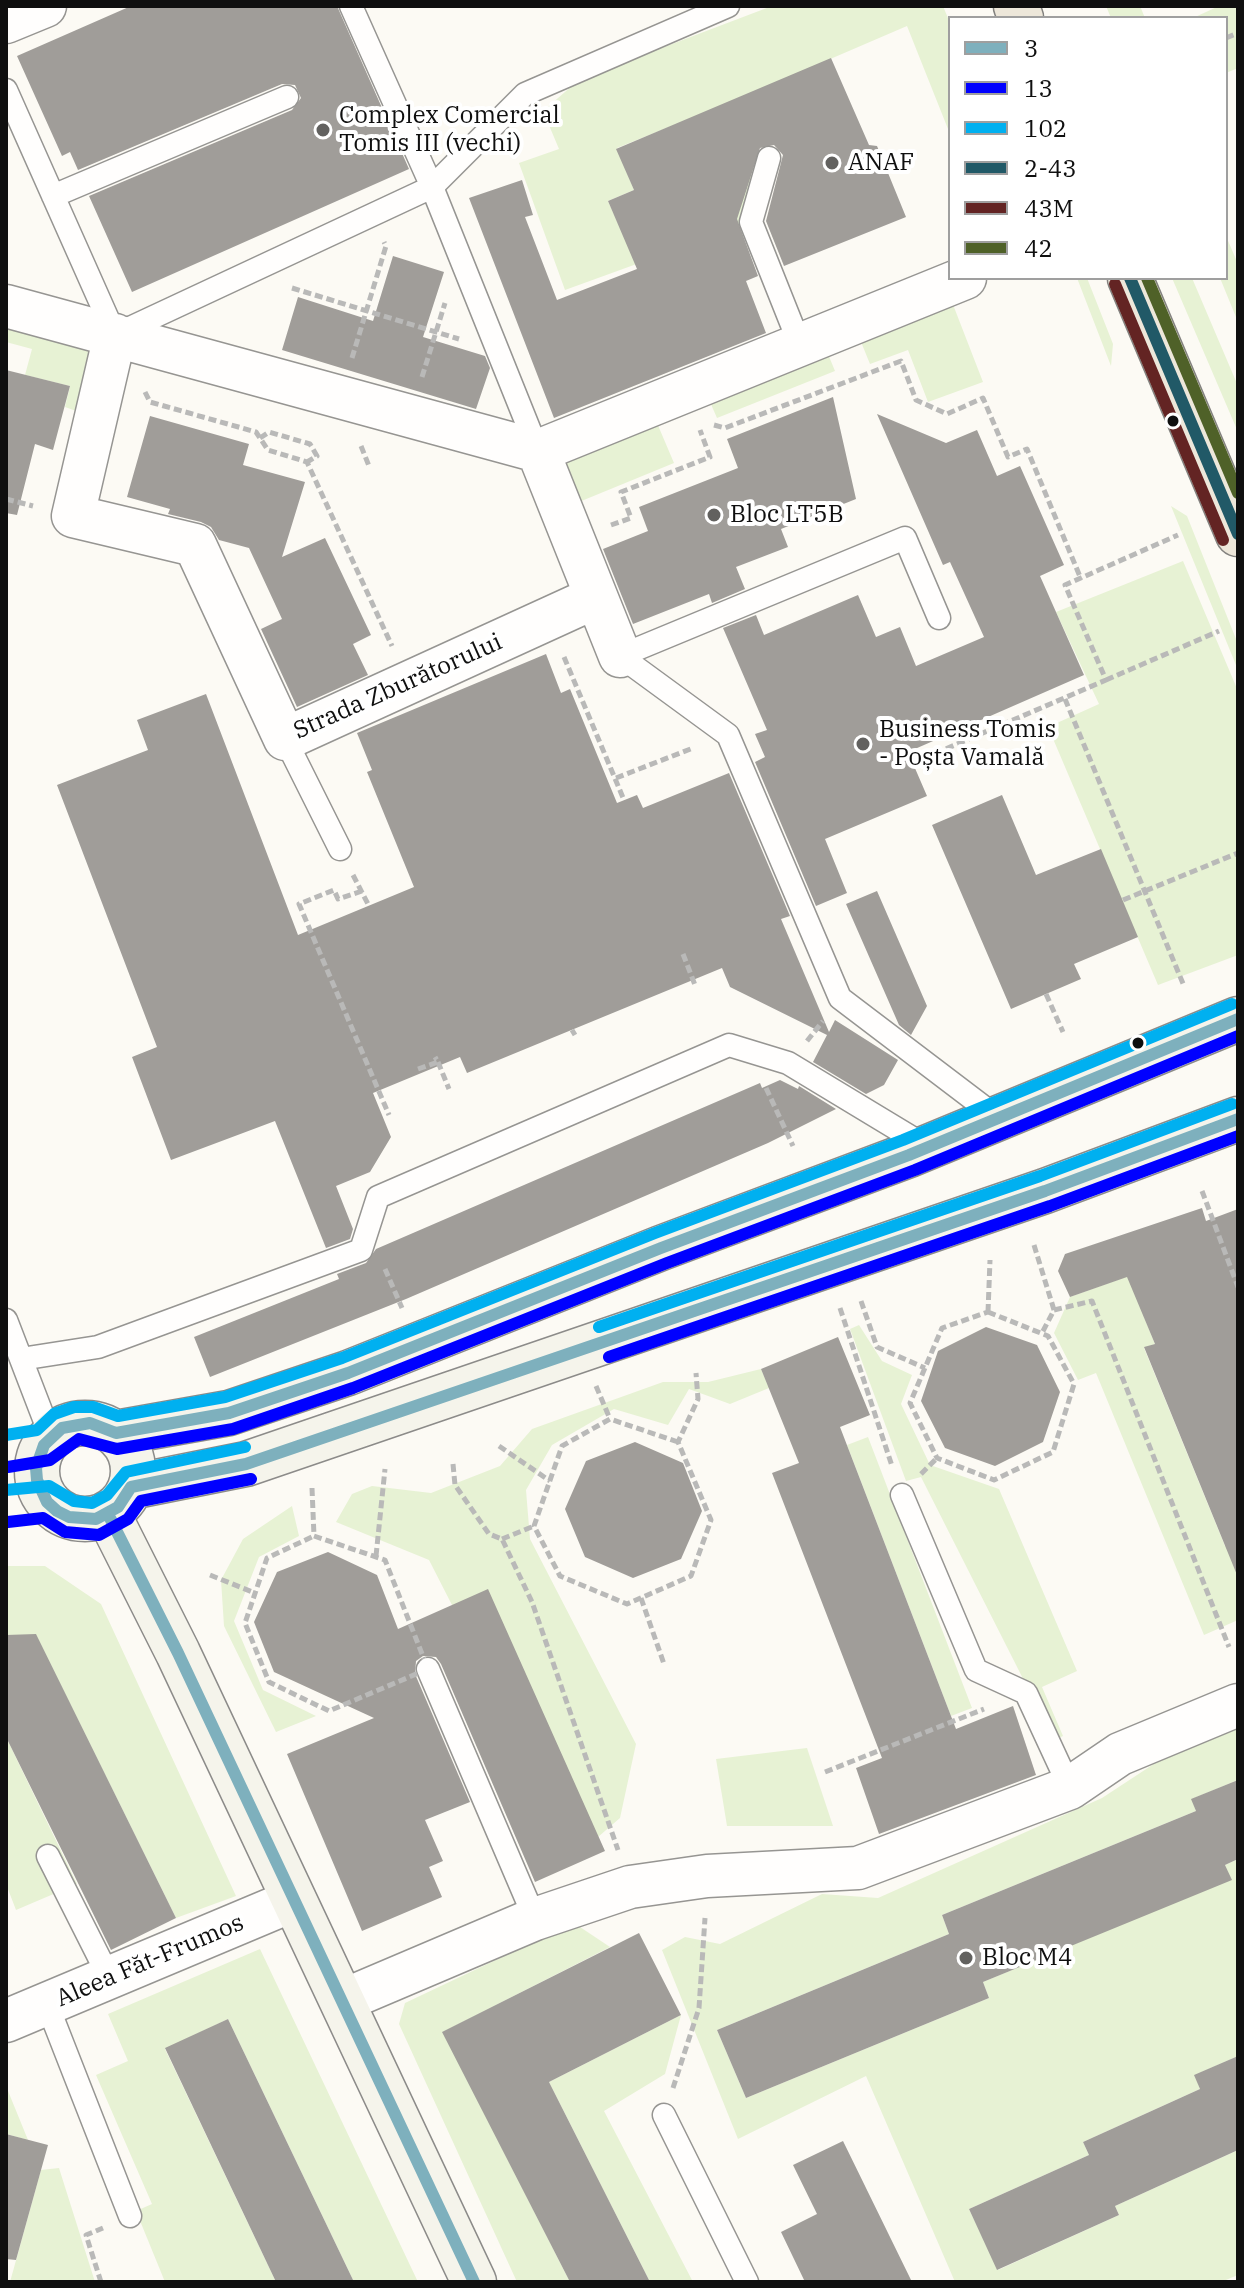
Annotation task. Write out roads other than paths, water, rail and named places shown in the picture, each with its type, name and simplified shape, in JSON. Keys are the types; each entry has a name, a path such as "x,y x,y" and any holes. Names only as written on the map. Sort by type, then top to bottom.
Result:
{"main road":[{"path":"1131,280 1238,534"},
{"path":"1238,1019 928,1148 348,1373 229,1413 116,1433 90,1423 76,1423 34,1444 37,1480 27,1504 82,1520 120,1501 246,1464 1045,1191 1238,1119"},
{"path":"116,1433 132,1458 120,1501 294,1900 474,2282"}],"street":[{"path":"6,22 45,6"},
{"path":"6,306 538,451 960,280"},
{"name":"Strada Zburătorului","path":"115,335 73,516 195,545 285,739 596,597"},
{"path":"538,451 620,656"},
{"path":"342,2001 535,1919 630,1887 707,1876 858,1868 1070,1788 1120,1754 1238,1705"},
{"name":"Aleea Făt-Frumos","path":"6,2021 294,1900"}],"lane":[{"path":"351,6 432,187 538,451"},
{"path":"6,90 115,335 432,187 525,94 728,6"},
{"path":"53,196 287,97"},
{"path":"769,158 751,222 800,345"},
{"path":"620,656 905,538 939,618"},
{"path":"620,656 728,735 840,998 998,1118"},
{"path":"285,739 340,849"},
{"path":"21,1359 98,1347 361,1250 378,1197 729,1045 788,1063 928,1148"},
{"path":"6,1320 21,1359 34,1444"},
{"path":"902,1495 976,1670 1026,1693 1070,1788"},
{"path":"428,1669 535,1919"},
{"path":"48,1856 109,1977"},
{"path":"47,2004 130,2216"},
{"path":"664,2115 747,2282"}],"place":[{"name":"Complex Comercial Tomis III (vechi)","path":"323,130"},
{"name":"ANAF","path":"832,163"},
{"name":"Bloc LT5B","path":"714,515"},
{"name":"Business Tomis - Poșta Vamală","path":"863,744"},
{"name":"Bloc M4","path":"966,1958"}]}
